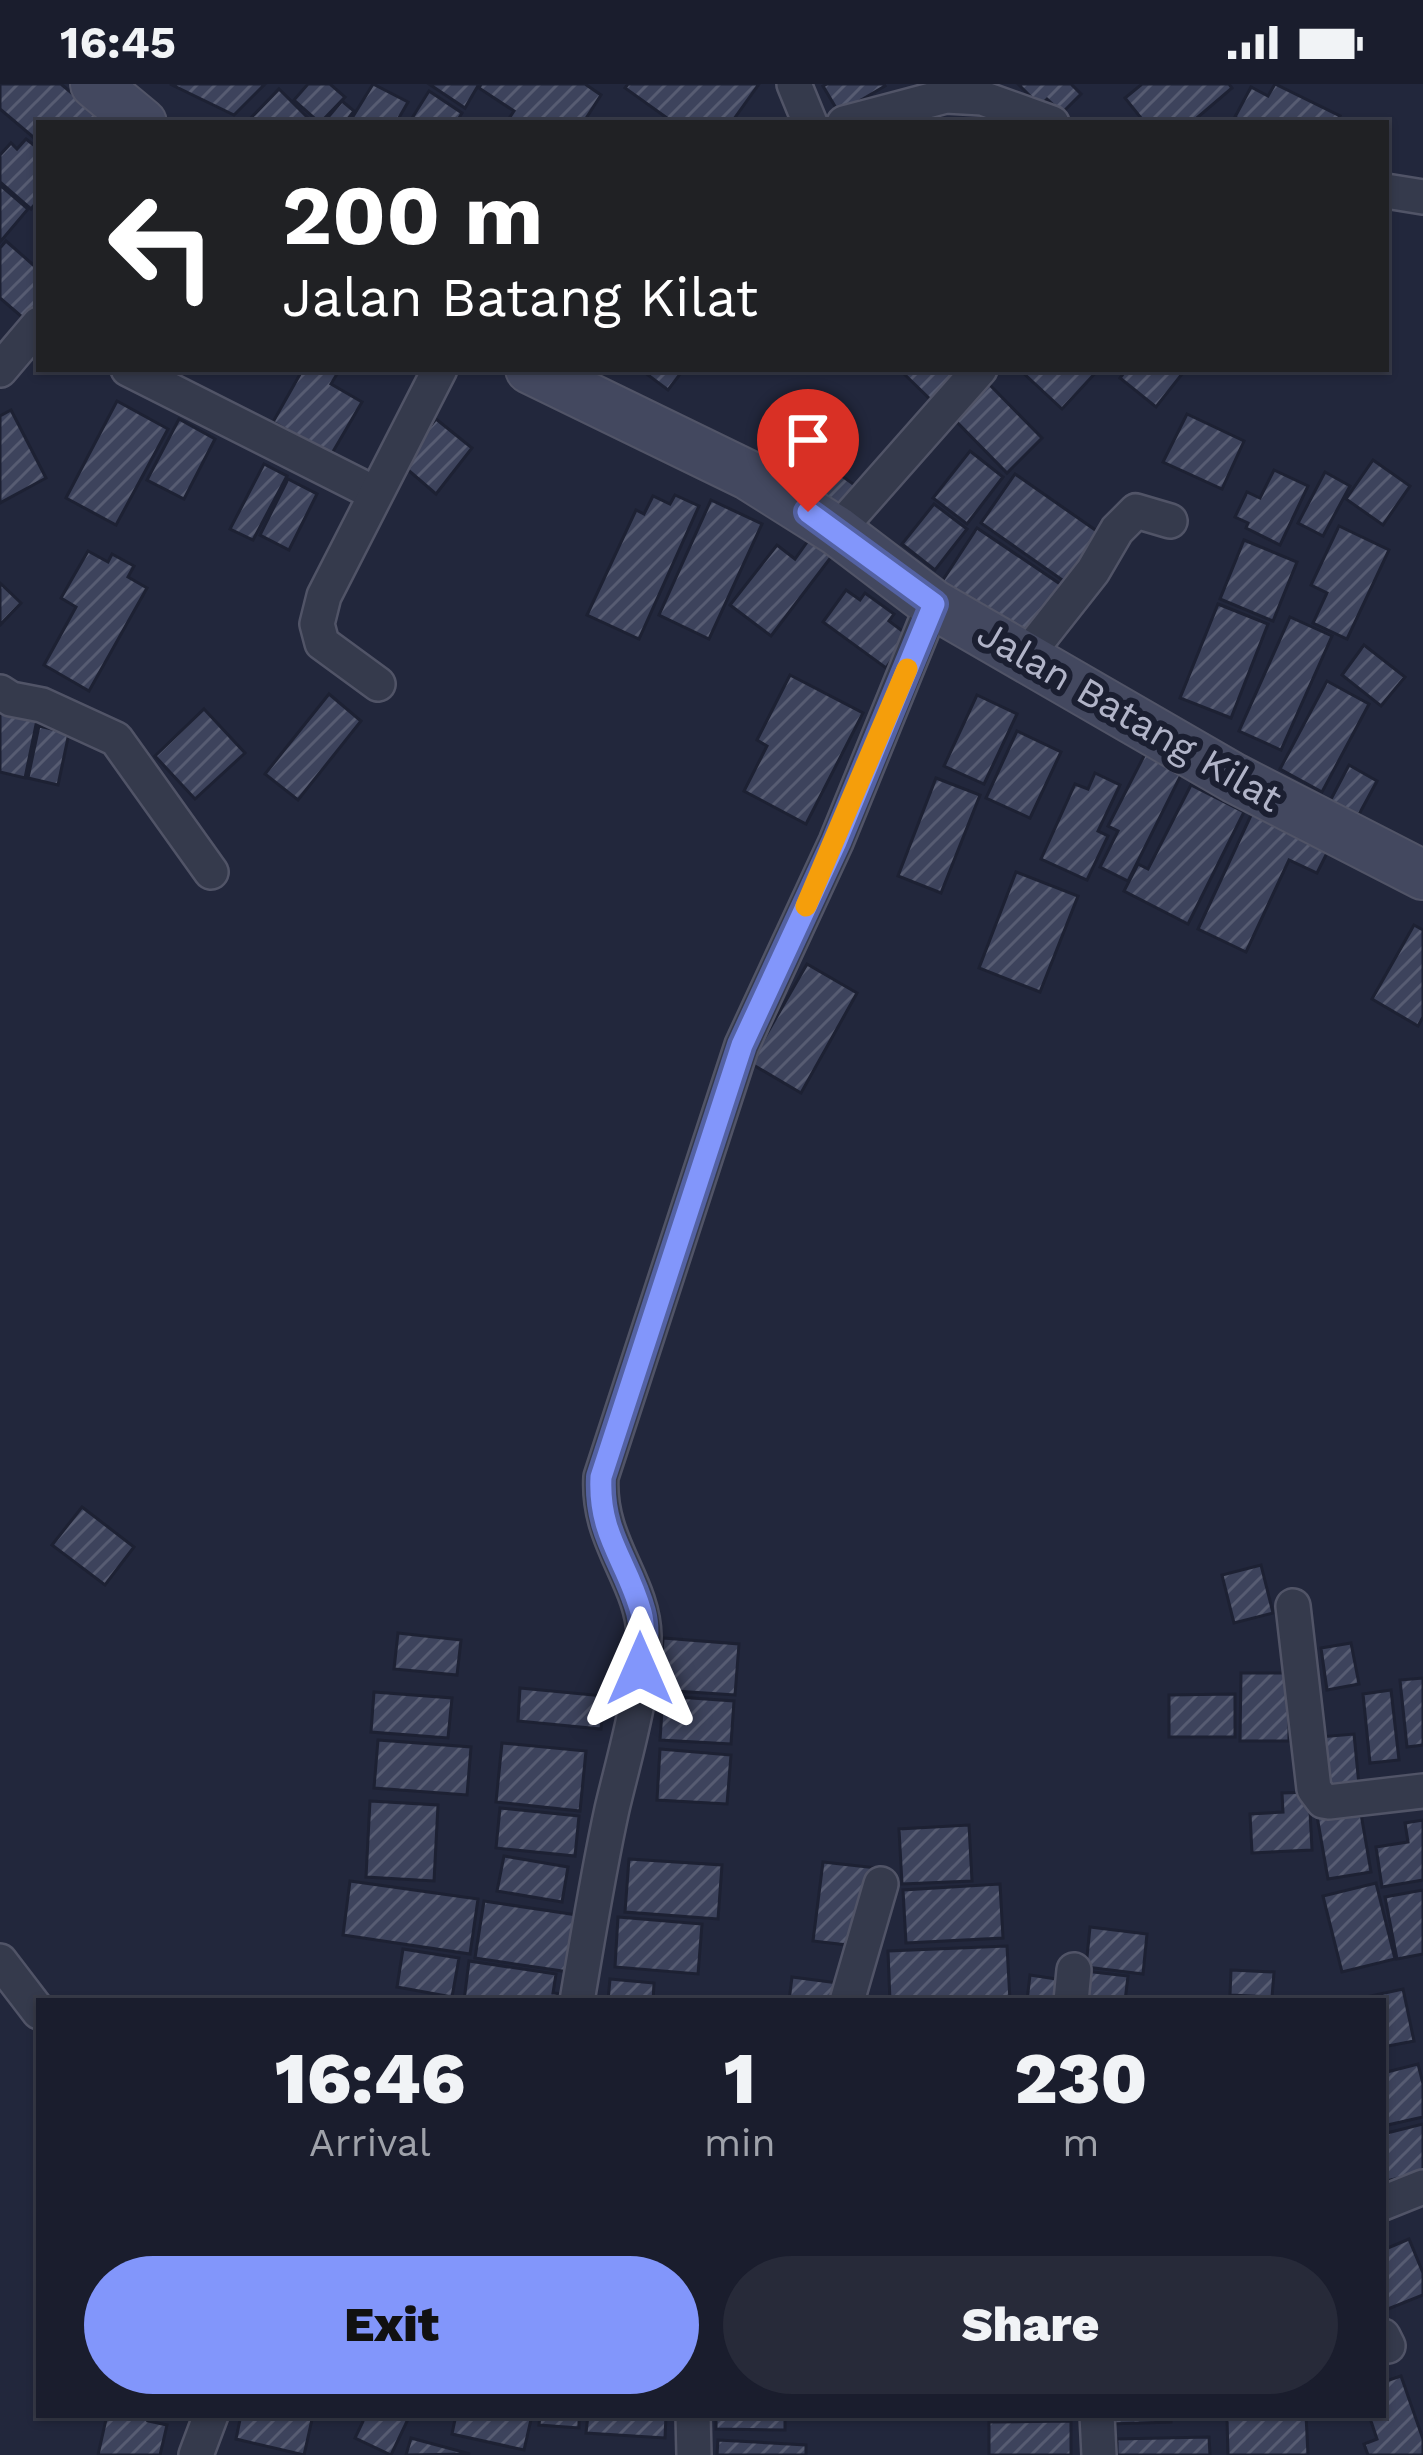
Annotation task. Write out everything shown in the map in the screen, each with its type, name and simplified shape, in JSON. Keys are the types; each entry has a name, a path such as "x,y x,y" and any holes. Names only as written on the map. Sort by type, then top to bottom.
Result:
{"street":[{"path":"794,84 809,120"},
{"path":"855,120 946,96 982,98 1044,120"},
{"path":"1389,191 1423,197"},
{"path":"0,370 36,328"},
{"path":"134,372 374,494"},
{"path":"378,684 322,643 317,624 324,596 438,372"},
{"name":"Jalan Batang Kilat","path":"536,372 748,475 837,532 934,604 1234,778 1423,875"},
{"path":"837,532 977,372"},
{"path":"1026,656 1093,571 1117,530 1136,512 1170,520"},
{"path":"578,1998 636,1702 644,1636 641,1612 599,1507 601,1477 742,1045 836,842 934,604"},
{"path":"0,692 10,699 42,705 116,739 212,872"},
{"path":"1293,1606 1318,1796 1329,1802 1423,1791"},
{"path":"848,1998 881,1884"},
{"path":"0,1961 36,2008"},
{"path":"1386,2202 1423,2187"},
{"path":"196,2455 210,2418"},
{"path":"693,2418 694,2455"},
{"path":"1097,2418 1099,2455"}],"building":[{"path":"0,84 61,84 103,120 36,120 36,139 0,109"},
{"path":"170,84 265,84 234,115"},
{"path":"308,84 330,84 345,97 323,120 294,100"},
{"path":"373,84 408,102 398,120 351,120"},
{"path":"429,84 479,84 465,108"},
{"path":"481,84 585,84 601,95 585,120 508,120 514,111 479,88"},
{"path":"628,84 759,84 733,120 670,120 625,88"},
{"path":"1018,84 1071,84 1081,94 1062,113 1047,99 1040,106"},
{"path":"1142,84 1229,84 1232,88 1195,120 1143,120 1125,98"},
{"path":"1275,84 1340,116 1338,120 1235,117 1251,87 1268,96"},
{"path":"823,86 885,86 839,113"},
{"path":"279,89 310,120 249,120"},
{"path":"429,91 462,113 458,120 411,120"},
{"path":"342,101 354,111 347,120 326,120"},
{"path":"26,139 36,147 36,203 31,209 0,182 0,155 11,143 17,149"},
{"path":"0,185 28,209 0,242"},
{"path":"6,241 36,267 36,315 29,323 0,298 0,248"},
{"path":"301,372 338,372 331,384 362,402 331,455 273,422"},
{"path":"644,372 682,372 668,390"},
{"path":"902,372 959,372 932,401"},
{"path":"1022,372 1096,372 1062,409"},
{"path":"1125,372 1184,372 1156,407 1120,378"},
{"path":"985,380 1042,438 1007,473 950,415"},
{"path":"117,401 168,429 116,525 66,498"},
{"path":"11,410 46,478 0,503 0,416"},
{"path":"1187,414 1244,441 1222,489 1163,462"},
{"path":"179,419 215,439 184,499 147,480"},
{"path":"436,419 472,448 436,494 400,463"},
{"path":"799,445 856,486 836,514 779,474"},
{"path":"970,451 1003,477 967,524 933,498"},
{"path":"1373,460 1410,486 1383,525 1346,499"},
{"path":"264,464 287,476 253,540 230,529"},
{"path":"1274,470 1308,486 1280,545 1235,517 1247,492 1260,498"},
{"path":"1325,472 1350,486 1323,536 1298,523"},
{"path":"1015,474 1101,534 1068,584 981,523"},
{"path":"288,479 317,494 289,550 260,535"},
{"path":"675,495 699,506 639,639 587,615 636,510 644,514 653,496 670,504"},
{"path":"711,500 762,524 709,639 659,615"},
{"path":"934,504 967,529 935,570 902,544"},
{"path":"1339,526 1389,550 1347,639 1313,623 1327,593 1311,585"},
{"path":"977,528 1063,586 1025,643 939,586"},
{"path":"815,531 838,548 771,636 730,605 777,545 795,559"},
{"path":"1244,540 1297,562 1273,621 1220,599"},
{"path":"88,551 108,562 112,554 134,566 128,577 147,588 89,691 44,665 76,607 61,598"},
{"path":"0,583 21,603 0,625"},
{"path":"846,590 860,600 865,593 894,614 889,621 909,636 886,668 823,622"},
{"path":"1218,604 1268,624 1231,718 1180,698"},
{"path":"1290,617 1332,636 1281,750 1239,731"},
{"path":"1364,645 1405,677 1381,706 1342,675"},
{"path":"790,675 863,713 806,824 744,791 767,746 757,740"},
{"path":"1327,681 1369,704 1322,792 1280,769"},
{"path":"329,694 361,721 298,800 265,774"},
{"path":"977,695 1017,714 984,784 944,766"},
{"path":"0,708 38,715 25,778 0,772"},
{"path":"204,709 245,753 195,799 155,756"},
{"path":"39,726 69,733 58,785 28,778"},
{"path":"1017,731 1061,752 1030,818 986,798"},
{"path":"1146,752 1183,771 1128,881 1100,867 1118,831 1108,826"},
{"path":"1349,765 1377,781 1357,818 1329,803"},
{"path":"1095,773 1120,785 1098,831 1108,836 1087,880 1041,859 1075,784 1088,789"},
{"path":"936,778 980,795 941,893 898,876"},
{"path":"1191,785 1244,812 1188,924 1124,891 1138,864 1148,869"},
{"path":"1253,811 1330,847 1317,873 1289,860 1246,952 1198,929"},
{"path":"1016,872 1078,896 1040,992 979,968"},
{"path":"1414,925 1423,930 1423,1017 1418,1026 1372,999"},
{"path":"807,964 857,993 801,1093 750,1063"},
{"path":"82,1507 134,1547 105,1585 52,1545"},
{"path":"1261,1565 1273,1613 1234,1623 1222,1575"},
{"path":"398,1633 461,1640 457,1675 394,1669"},
{"path":"663,1638 739,1644 735,1695 660,1690"},
{"path":"1351,1643 1359,1684 1327,1690 1321,1648"},
{"path":"1241,1673 1289,1673 1289,1741 1240,1741"},
{"path":"1423,1678 1423,1745 1407,1747 1400,1680"},
{"path":"520,1688 604,1696 601,1729 518,1721"},
{"path":"1391,1690 1399,1760 1370,1763 1363,1694"},
{"path":"374,1692 452,1698 448,1738 371,1732"},
{"path":"1235,1694 1235,1737 1169,1737 1169,1695"},
{"path":"663,1696 734,1701 731,1744 660,1740"},
{"path":"1354,1734 1359,1785 1324,1788 1319,1737"},
{"path":"378,1740 471,1747 467,1795 374,1788"},
{"path":"502,1743 586,1751 580,1811 496,1802"},
{"path":"660,1749 731,1755 727,1804 657,1800"},
{"path":"1309,1792 1312,1850 1252,1853 1250,1814 1283,1812 1282,1793"},
{"path":"370,1801 438,1805 434,1881 366,1877"},
{"path":"500,1808 579,1816 575,1856 496,1848"},
{"path":"1360,1808 1371,1872 1328,1879 1317,1816"},
{"path":"1423,1820 1423,1880 1382,1887 1376,1847 1408,1842 1405,1823"},
{"path":"969,1825 972,1881 902,1884 899,1829"},
{"path":"504,1856 568,1867 562,1902 497,1891"},
{"path":"629,1859 722,1865 718,1919 625,1912"},
{"path":"823,1862 877,1868 856,1946 813,1941"},
{"path":"350,1881 478,1899 470,1954 343,1935"},
{"path":"1376,1883 1395,1959 1342,1972 1323,1896"},
{"path":"1000,1884 1003,1938 906,1943 903,1890"},
{"path":"1423,1890 1423,1954 1397,1959 1385,1897"},
{"path":"484,1901 577,1915 569,1972 475,1958"},
{"path":"618,1917 702,1924 698,1974 615,1967"},
{"path":"1090,1927 1147,1934 1143,1974 1086,1967"},
{"path":"1007,1946 1010,1998 890,1998 888,1951"},
{"path":"403,1949 459,1958 452,1997 397,1987"},
{"path":"469,1961 556,1974 553,1993 569,1995 569,1998 464,1998"},
{"path":"1231,1970 1274,1972 1272,1997 1230,1995"},
{"path":"1085,1971 1128,1976 1125,1998 1081,1998"},
{"path":"1030,1975 1063,1980 1060,1998 1027,1998"},
{"path":"792,1977 838,1983 836,1998 789,1998"},
{"path":"610,1979 654,1983 653,1998 608,1998"},
{"path":"1403,1989 1414,2041 1386,2046 1386,1998 1362,1998"},
{"path":"1418,2064 1423,2117 1386,2125 1386,2072"},
{"path":"1423,2124 1423,2172 1386,2181 1386,2133"},
{"path":"1409,2239 1423,2273 1423,2295 1386,2310 1386,2249"},
{"path":"1401,2376 1423,2439 1423,2455 1368,2455 1364,2444 1377,2439 1370,2418 1386,2418 1386,2381"},
{"path":"106,2418 149,2418 167,2425 160,2455 98,2455"},
{"path":"240,2418 312,2418 304,2455 236,2439"},
{"path":"365,2418 409,2418 391,2455 355,2438"},
{"path":"455,2418 531,2418 524,2450 452,2434"},
{"path":"540,2418 579,2418 579,2428 539,2425"},
{"path":"588,2418 666,2418 665,2438 586,2433"},
{"path":"716,2418 785,2418 785,2430 716,2429"},
{"path":"1108,2418 1171,2418 1171,2422 1109,2424"},
{"path":"1227,2418 1306,2418 1308,2455 1228,2455"},
{"path":"1071,2421 1071,2455 989,2455 989,2422"},
{"path":"1209,2437 1210,2455 1117,2455 1117,2439"},
{"path":"411,2438 470,2454 406,2455"},
{"path":"718,2440 806,2445 806,2455 717,2455"}],"slow traffic":[{"path":"806,906 907,669"}],"route":[{"path":"640,1669 641,1612 599,1507 601,1477 742,1045 836,842 934,604 808,512"}]}
